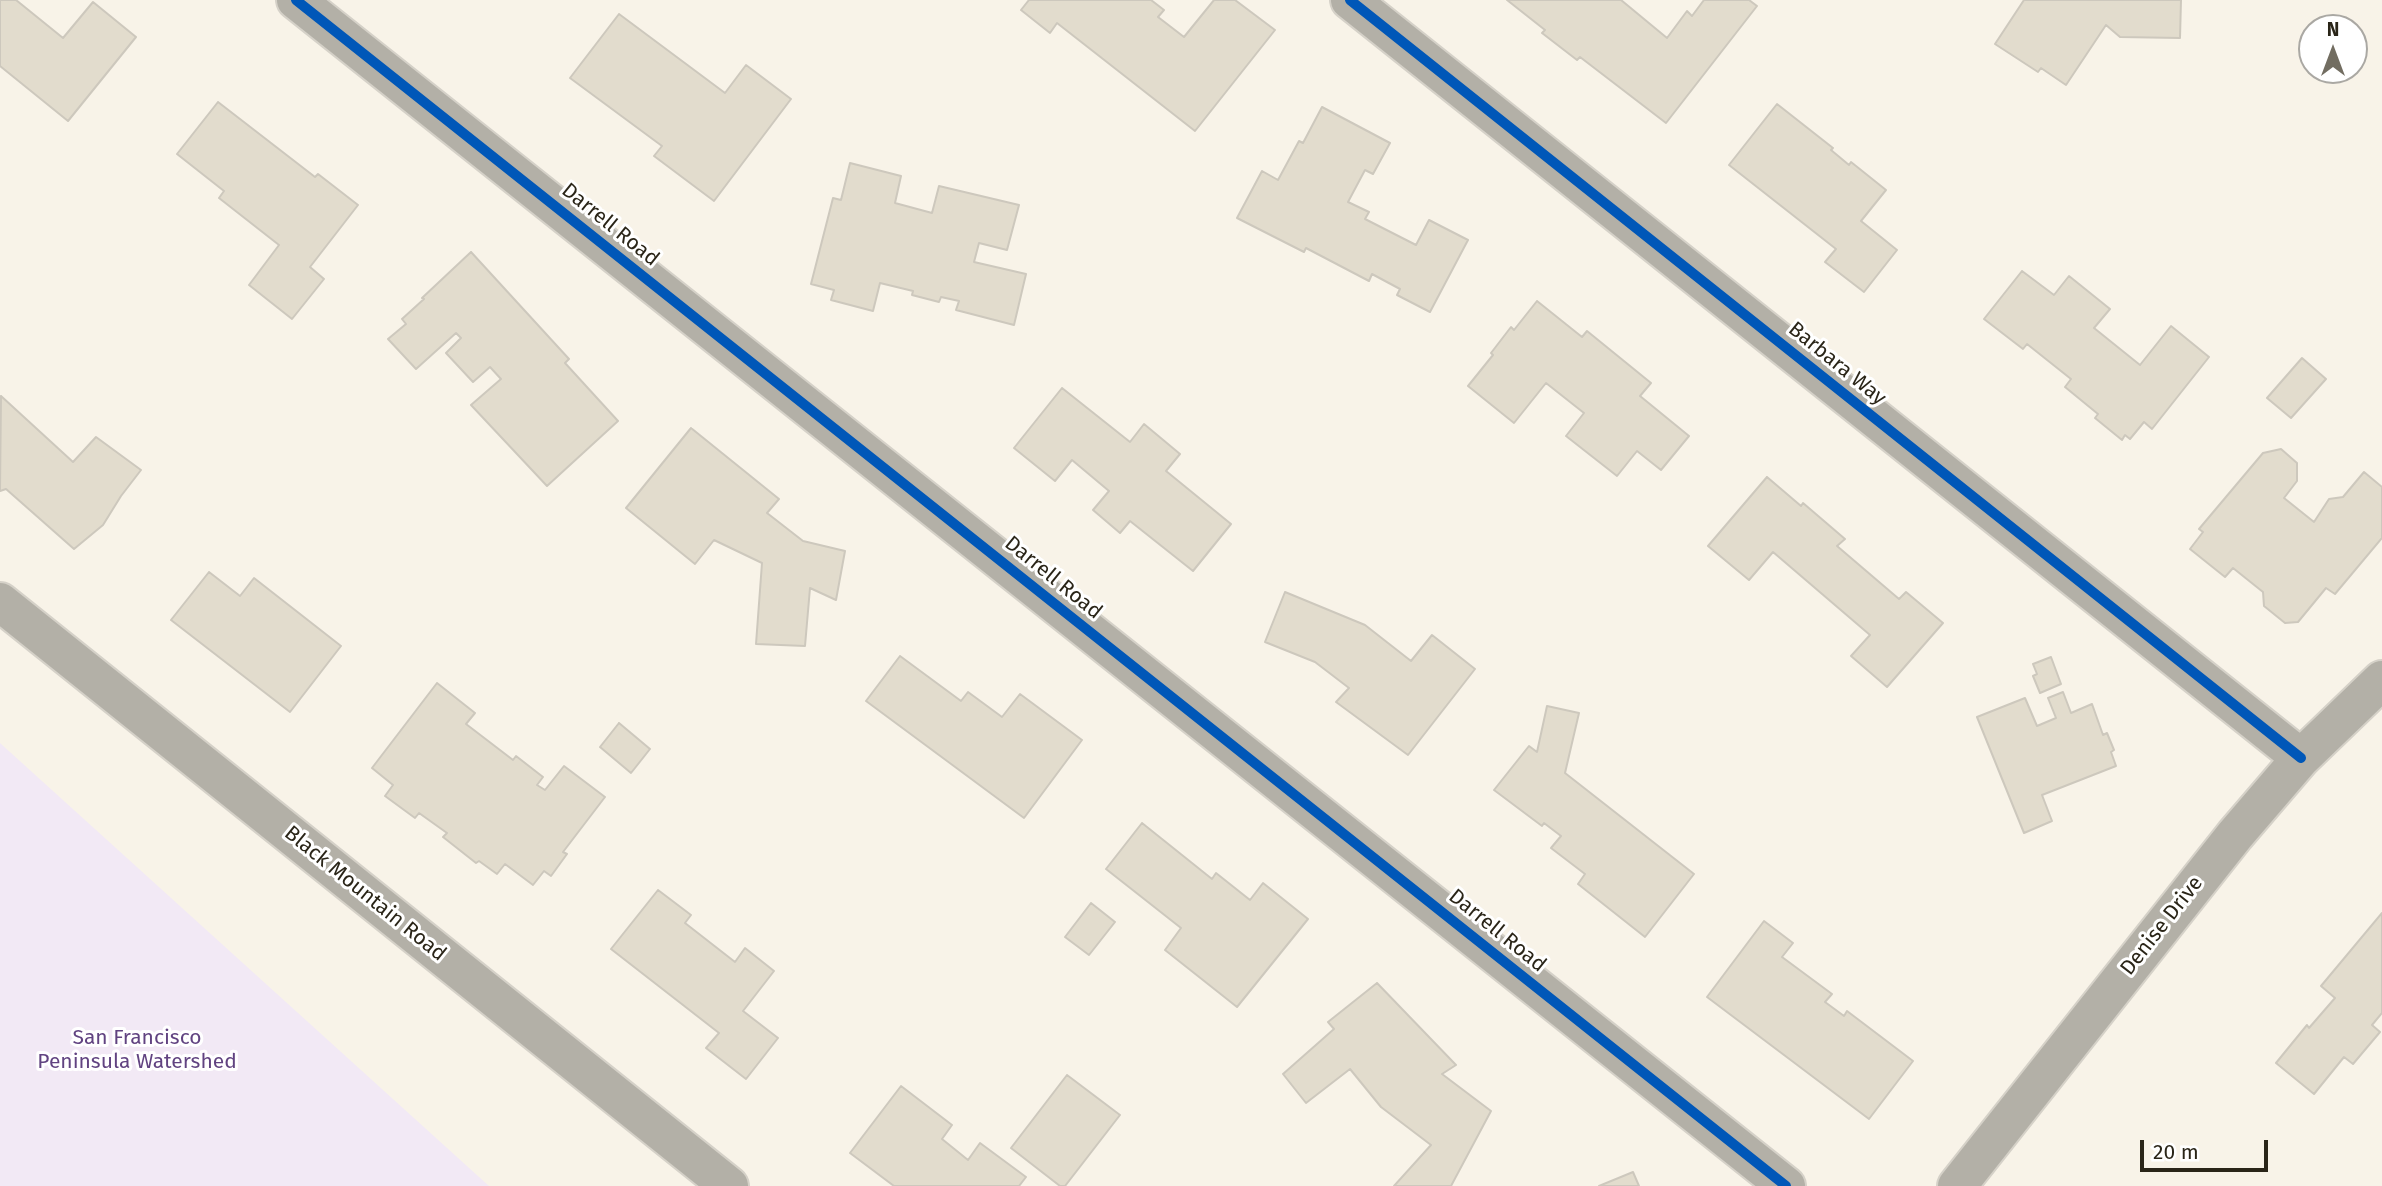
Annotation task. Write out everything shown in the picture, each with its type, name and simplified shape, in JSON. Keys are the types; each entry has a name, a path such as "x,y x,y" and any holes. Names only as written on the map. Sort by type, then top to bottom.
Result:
{"street":[{"name":"Darrell Road","path":"296,0 1786,1186"},
{"name":"Barbara Way","path":"1350,0 2301,758"},
{"name":"Black Mountain Road","path":"0,603 729,1186"},
{"name":"Denise Drive","path":"1957,1186 2226,846 2301,758 2382,680"}],"green space":[{"name":"San Francisco Peninsula Watershed","path":"0,743 489,1186 0,1186"}],"building":[{"path":"0,0 16,0 63,38 93,2 136,37 68,121 0,66"},
{"path":"1029,0 1151,0 1164,10 1158,17 1184,37 1214,0 1235,0 1275,30 1195,131 1057,23 1050,33 1021,10"},
{"path":"1507,0 1621,0 1667,38 1687,11 1692,16 1704,0 1749,0 1757,6 1666,123 1580,57 1577,60 1542,33 1545,30"},
{"path":"2024,0 2181,0 2180,38 2120,37 2106,25 2066,85 2041,68 2038,72 1995,44"},
{"path":"619,14 725,93 746,65 791,99 714,201 654,156 662,146 570,78"},
{"path":"218,102 315,177 318,174 358,205 310,267 324,279 292,319 249,285 279,245 219,198 224,191 177,154"},
{"path":"1777,104 1833,148 1831,150 1849,165 1851,162 1886,190 1861,221 1897,250 1864,292 1825,262 1836,249 1729,165"},
{"path":"1322,107 1390,143 1373,174 1365,170 1348,202 1369,212 1365,219 1416,245 1429,220 1468,240 1430,312 1397,295 1400,289 1372,274 1369,281 1306,248 1304,252 1237,218 1262,171 1278,180 1299,141 1303,143"},
{"path":"850,163 901,176 895,203 932,213 939,186 1019,205 1007,250 979,243 974,262 1026,274 1014,325 956,310 959,301 941,297 939,302 912,295 913,291 880,283 873,311 831,300 834,290 811,284 833,198 841,200"},
{"path":"471,252 569,359 565,363 618,421 547,486 471,405 501,379 490,367 473,382 446,353 461,338 456,333 416,369 388,339 406,324 402,319 424,299 422,298"},
{"path":"2022,271 2054,295 2069,276 2110,309 2094,328 2140,365 2171,326 2209,357 2152,429 2144,422 2130,439 2125,435 2122,440 2095,418 2098,414 2065,387 2071,379 2027,344 2023,349 1984,319"},
{"path":"1537,301 1582,337 1587,331 1651,383 1640,396 1689,436 1661,470 1637,451 1617,476 1566,436 1584,413 1546,383 1514,423 1468,386 1511,327 1514,330"},
{"path":"2302,358 2326,379 2291,418 2267,398"},
{"path":"1062,388 1130,442 1144,424 1180,454 1166,471 1231,524 1193,571 1130,521 1120,533 1093,510 1109,491 1072,460 1055,481 1014,448"},
{"path":"1,396 73,462 96,437 141,470 103,525 74,549 6,489 0,491"},
{"path":"691,428 779,499 767,513 803,541 845,551 836,600 810,588 805,646 756,644 762,563 714,540 695,564 626,508"},
{"path":"2281,449 2297,463 2297,481 2284,498 2314,522 2329,499 2343,497 2364,472 2382,487 2382,538 2335,594 2326,588 2298,622 2285,623 2264,606 2263,592 2233,568 2225,577 2190,549 2203,532 2199,529 2263,453"},
{"path":"1767,477 1845,539 1837,546 1899,599 1906,592 1943,623 1887,687 1851,656 1870,635 1773,552 1749,580 1708,546"},
{"path":"209,572 240,596 254,578 341,646 290,712 171,620"},
{"path":"1285,592 1365,625 1411,661 1432,635 1475,669 1408,755 1336,702 1349,688 1315,662 1265,642"},
{"path":"900,656 961,701 968,692 1002,717 1020,694 1082,740 1024,818 866,701"},
{"path":"2051,657 2061,684 2040,693 2033,676 2037,674 2033,664"},
{"path":"437,683 475,713 466,724 513,760 516,756 543,777 537,785 545,790 564,766 605,797 563,852 567,854 551,876 544,871 533,885 505,864 497,874 479,861 476,863 443,837 447,833 419,813 415,818 385,796 393,785 372,768"},
{"path":"2063,692 2071,713 2092,704 2103,735 2107,733 2114,750 2111,752 2116,766 2042,795 2052,821 2024,833 1977,717 2025,698 2037,726 2056,718 2048,698"},
{"path":"1547,706 1579,713 1565,773 1694,874 1645,937 1578,884 1585,874 1551,848 1561,836 1544,823 1542,826 1494,790 1529,746 1537,752"},
{"path":"619,723 650,749 631,773 600,747"},
{"path":"1142,823 1212,879 1216,873 1250,900 1263,883 1308,919 1237,1007 1165,950 1181,928 1106,869"},
{"path":"658,890 691,915 685,923 735,962 745,948 774,971 743,1011 778,1038 746,1079 706,1048 719,1033 611,949"},
{"path":"1091,903 1115,922 1089,955 1065,937"},
{"path":"2382,913 2382,1013 2372,1025 2380,1032 2353,1064 2344,1057 2314,1094 2276,1063 2307,1025 2309,1028 2335,998 2321,986"},
{"path":"1764,921 1793,943 1782,957 1832,994 1825,1002 1844,1016 1847,1011 1913,1061 1869,1119 1707,997"},
{"path":"1377,983 1456,1065 1442,1074 1491,1111 1451,1186 1394,1186 1431,1145 1381,1107 1350,1069 1306,1103 1283,1074 1334,1029 1328,1022"},
{"path":"1067,1075 1120,1115 1065,1186 1060,1186 1011,1148"},
{"path":"901,1086 952,1125 942,1139 968,1160 980,1143 1026,1177 1019,1186 894,1186 850,1153"},
{"path":"1633,1172 1639,1186 1599,1186"}],"cycle path":[{"path":"296,0 1786,1186"},
{"path":"1350,0 2301,758"}]}
